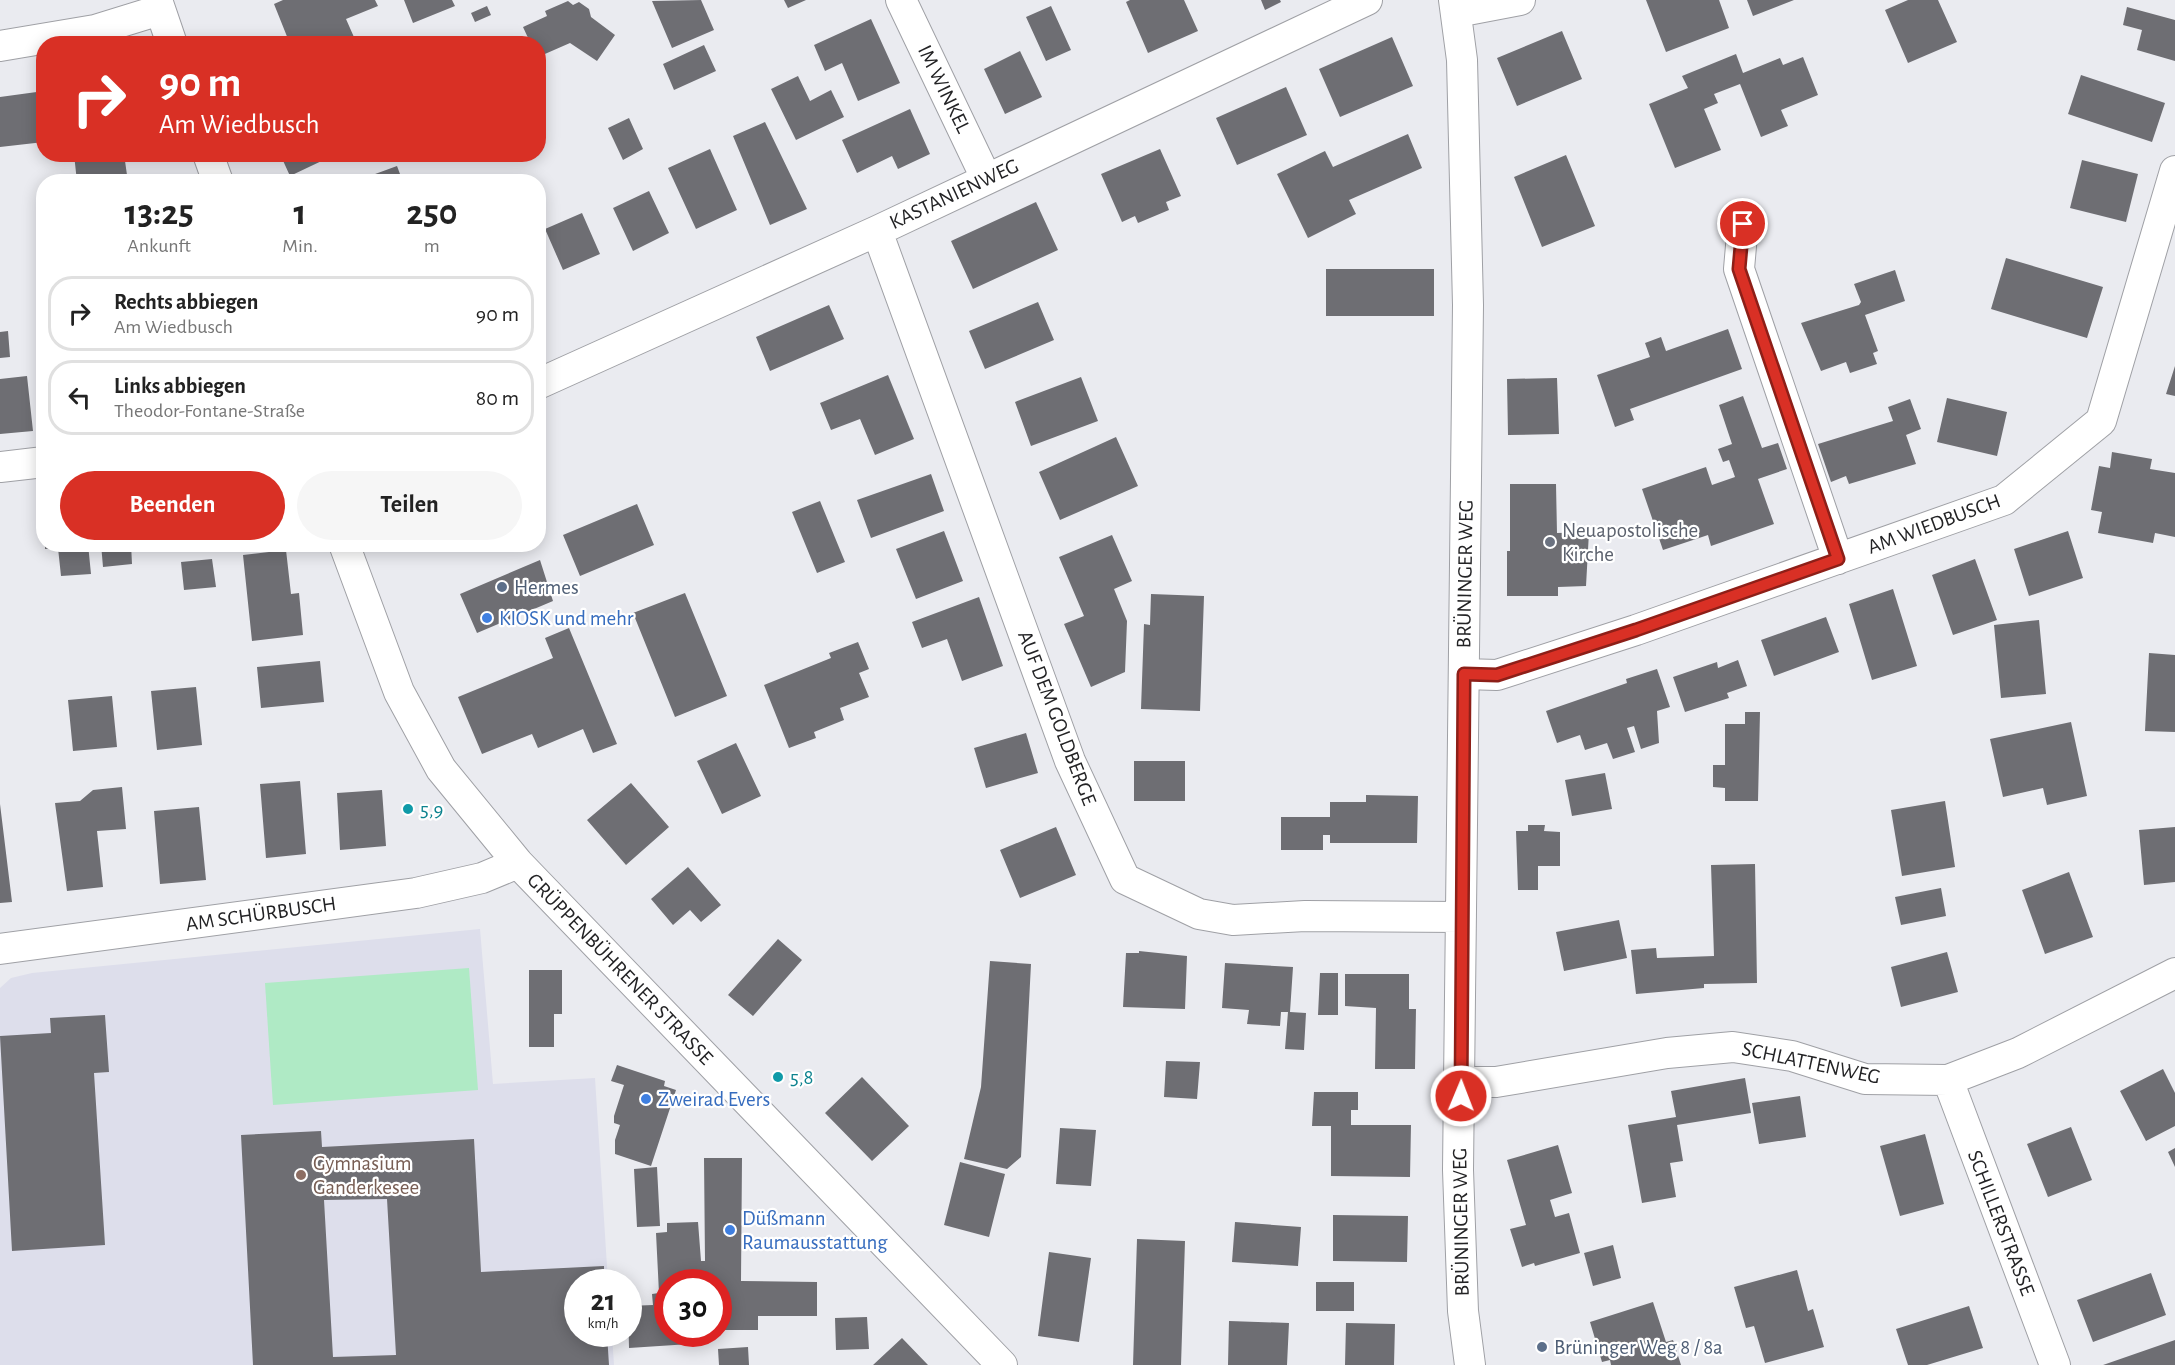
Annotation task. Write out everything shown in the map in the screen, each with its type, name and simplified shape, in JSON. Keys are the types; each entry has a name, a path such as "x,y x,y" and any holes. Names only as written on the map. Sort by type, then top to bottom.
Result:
{"street":[{"name":"IM WINKEL","path":"901,0 986,178"},
{"name":"KASTANIENWEG","path":"546,380 877,231 1367,0"},
{"path":"1456,6 1520,0"},
{"path":"59,36 95,30 159,5 169,36"},
{"name":"BRÜNINGER WEG","path":"1456,6 1462,60 1468,304 1461,1082 1458,1170 1463,1311 1470,1365"},
{"path":"0,46 36,40"},
{"name":"AM WIEDBUSCH","path":"1464,674 1497,675 1636,630 2004,500 2101,421 2175,171"},
{"path":"1743,224 1739,269 1838,559"},
{"name":"AUF DEM GOLDBERGE","path":"877,231 1070,761 1125,879 1199,914 1233,920 1305,916 1461,917"},
{"path":"0,467 36,463"},
{"name":"GRÜPPENBÜHRENER STRASSE","path":"347,552 364,604 399,692 441,769 518,863 1002,1365"},
{"name":"AM SCHÜRBUSCH","path":"0,948 416,893 482,878 518,863"},
{"name":"SCHLATTENWEG","path":"1461,1082 1496,1082 1667,1053 1733,1047 1792,1056 1865,1079 1948,1080 2018,1053 2175,973"},
{"name":"SCHILLERSTRASSE","path":"1948,1080 2055,1365"}],"shaded area":[{"name":"Gymnasium Ganderkesee","path":"480,929 493,1084 595,1078 607,1269 564,1269 564,1347 613,1347 614,1365 0,1365 0,988 11,978 32,973"}],"green space":[{"path":"469,968 478,1090 273,1105 265,983"}],"building":[{"path":"283,0 375,0 378,6 346,19 353,36 287,36 274,4"},
{"path":"404,0 452,0 455,6 413,23"},
{"path":"701,0 714,30 672,48 652,1"},
{"path":"784,0 806,0 788,8"},
{"path":"1130,0 1184,0 1198,31 1148,53 1126,2"},
{"path":"1261,0 1280,0 1281,2 1265,10"},
{"path":"1646,0 1719,0 1729,28 1666,52"},
{"path":"1747,0 1794,0 1753,16"},
{"path":"1908,0 1938,0 1957,42 1908,63 1885,10"},
{"path":"568,1 573,5 579,2 589,9 591,17 615,35 597,61 570,43 546,54 546,36 527,36 523,27 547,16 545,11"},
{"path":"487,6 491,15 475,22 471,13"},
{"path":"1051,6 1071,50 1046,61 1026,17"},
{"path":"2127,7 2175,20 2175,61 2137,50 2142,30 2123,25"},
{"path":"871,19 900,83 858,101 842,63 825,71 814,45"},
{"path":"1562,31 1582,79 1517,106 1497,58"},
{"path":"1392,37 1413,86 1340,117 1319,69"},
{"path":"704,45 716,71 674,90 663,64"},
{"path":"1020,51 1042,97 1005,114 984,69"},
{"path":"1736,54 1743,73 1780,58 1783,65 1803,57 1818,95 1781,110 1788,126 1761,137 1740,84 1714,94 1718,103 1704,109 1721,150 1675,168 1649,104 1688,88 1682,76"},
{"path":"2081,75 2165,103 2152,142 2068,114"},
{"path":"798,76 810,101 831,90 844,117 796,140 771,89"},
{"path":"1286,87 1307,135 1237,165 1216,118"},
{"path":"36,92 36,143 0,147 0,97"},
{"path":"910,109 930,154 898,169 892,156 857,173 842,140"},
{"path":"629,118 643,149 623,160 608,128"},
{"path":"765,122 807,209 770,225 733,136"},
{"path":"1408,134 1422,168 1349,200 1356,214 1308,238 1277,174 1325,151 1333,167"},
{"path":"710,149 737,210 696,229 668,168"},
{"path":"1160,149 1181,196 1166,202 1169,210 1138,223 1135,216 1122,222 1101,174"},
{"path":"1566,155 1595,226 1542,247 1514,177"},
{"path":"2082,160 2138,174 2126,222 2070,208"},
{"path":"75,162 125,162 127,174 76,174"},
{"path":"284,162 319,162 294,174 289,174"},
{"path":"397,166 400,174 375,174"},
{"path":"649,191 669,233 633,251 613,208"},
{"path":"1036,202 1058,250 973,289 951,241"},
{"path":"582,213 600,254 563,270 546,229"},
{"path":"2006,258 2103,287 2087,338 1991,309"},
{"path":"1326,269 1434,269 1434,316 1326,316"},
{"path":"1895,270 1905,301 1865,315 1878,351 1873,353 1877,364 1850,373 1846,362 1821,371 1801,323 1859,305 1861,302 1854,284"},
{"path":"1038,302 1054,340 985,369 969,331"},
{"path":"829,305 844,339 770,371 756,337"},
{"path":"1728,329 1742,369 1630,409 1634,420 1615,427 1597,375 1650,357 1645,343 1661,337 1666,351"},
{"path":"8,331 10,357 0,358 0,332"},
{"path":"2175,366 2175,396 2166,394"},
{"path":"888,375 914,439 875,455 860,419 831,430 820,403"},
{"path":"27,376 33,431 0,434 0,379"},
{"path":"1081,377 1098,421 1031,446 1015,402"},
{"path":"1557,378 1559,434 1508,435 1507,379"},
{"path":"1743,396 1762,448 1778,443 1787,469 1758,479 1774,524 1711,546 1708,535 1663,550 1642,489 1706,467 1712,485 1735,477 1729,460 1723,462 1718,449 1732,444 1719,405"},
{"path":"1947,398 2007,412 1997,456 1937,442"},
{"path":"1910,399 1921,429 1906,435 1916,464 1849,484 1846,476 1831,482 1818,444 1893,421 1888,407"},
{"path":"1116,437 1138,486 1060,520 1039,472"},
{"path":"2112,452 2152,459 2150,469 2175,473 2175,537 2155,533 2153,543 2098,533 2102,512 2091,510 2099,466 2110,468"},
{"path":"931,474 944,511 871,538 857,500"},
{"name":"Neuapostolische Kirche","path":"1510,484 1556,484 1557,533 1589,532 1586,586 1558,587 1558,596 1507,596"},
{"path":"820,501 845,562 817,573 792,512"},
{"path":"637,504 654,545 580,576 563,535"},
{"path":"944,531 963,581 916,599 896,549"},
{"path":"2068,531 2083,578 2029,596 2014,549"},
{"path":"1112,535 1132,581 1114,589 1127,621 1125,672 1091,687 1064,624 1084,616 1059,557"},
{"path":"58,552 89,552 91,574 61,576"},
{"path":"102,552 131,552 132,564 103,567"},
{"path":"286,552 291,594 299,593 303,635 252,641 243,555"},
{"path":"212,559 216,587 184,590 181,562"},
{"path":"1975,559 1997,620 1953,635 1932,575"},
{"path":"540,560 553,601 477,633 460,594"},
{"path":"1893,589 1917,666 1872,680 1849,604"},
{"path":"685,593 727,696 675,717 633,613"},
{"path":"1151,594 1204,596 1200,711 1141,709 1144,624 1150,625"},
{"path":"979,597 1003,666 962,681 947,639 922,648 912,622"},
{"path":"1826,617 1839,652 1774,676 1761,640"},
{"path":"2039,620 2046,694 2001,698 1994,625"},
{"path":"569,628 617,744 593,753 583,729 538,748 532,734 482,754 458,697 553,658 545,638"},
{"path":"858,642 869,669 859,673 869,697 840,708 844,720 814,732 816,738 789,748 764,685 831,658 829,653"},
{"path":"2149,653 2175,655 2175,732 2145,731"},
{"path":"1738,660 1747,686 1727,693 1729,698 1685,712 1673,677 1717,662 1718,668"},
{"path":"320,661 324,702 261,708 257,667"},
{"path":"1657,669 1670,707 1657,711 1659,743 1641,749 1634,726 1627,728 1635,752 1613,759 1607,743 1585,750 1580,735 1557,743 1546,711 1627,683 1626,679"},
{"path":"196,687 202,745 157,750 151,691"},
{"path":"112,696 117,747 73,751 68,700"},
{"path":"1745,712 1760,712 1758,801 1725,801 1725,788 1713,787 1713,765 1725,765 1725,724 1745,724"},
{"path":"2071,722 2087,796 2047,805 2043,788 2003,797 1990,739"},
{"path":"1026,733 1038,773 986,788 974,748"},
{"path":"736,743 761,796 722,814 697,761"},
{"path":"1134,761 1185,761 1185,801 1134,801"},
{"path":"1605,773 1612,809 1572,816 1565,780"},
{"path":"300,781 306,854 266,858 260,784"},
{"path":"631,783 669,827 626,865 587,820"},
{"path":"122,787 126,829 97,831 103,887 67,891 55,803 80,801 93,790"},
{"path":"382,790 386,846 340,850 337,793"},
{"path":"1366,795 1418,796 1417,843 1330,843 1330,835 1323,835 1323,850 1281,850 1281,817 1330,817 1330,802 1366,802"},
{"path":"1945,801 1955,867 1902,876 1891,810"},
{"path":"0,804 12,902 0,903"},
{"path":"199,807 206,880 160,884 154,811"},
{"path":"1528,825 1545,825 1544,831 1560,832 1560,866 1538,866 1538,890 1518,890 1516,831 1528,831"},
{"path":"1056,827 1076,875 1020,898 1000,850"},
{"path":"2175,827 2175,882 2144,885 2139,830"},
{"path":"1755,864 1757,983 1704,984 1704,988 1636,994 1631,950 1656,948 1657,958 1714,956 1711,865"},
{"path":"688,867 721,905 701,922 690,910 673,925 651,899"},
{"path":"2069,872 2093,937 2045,954 2022,890"},
{"path":"1941,888 1946,916 1901,925 1895,897"},
{"path":"1619,920 1627,958 1564,971 1556,932"},
{"path":"778,939 802,960 753,1016 728,995"},
{"path":"1139,951 1187,956 1185,1009 1123,1007 1126,953 1139,953"},
{"path":"1947,952 1958,992 1901,1007 1891,967"},
{"path":"990,961 1031,964 1021,1157 1007,1169 964,1159 981,1087"},
{"path":"1225,963 1293,967 1290,1012 1306,1013 1304,1050 1285,1049 1288,1012 1281,1012 1280,1026 1247,1024 1249,1010 1222,1008"},
{"path":"529,970 562,970 562,1014 554,1014 554,1047 529,1047"},
{"path":"1320,973 1338,973 1338,1015 1318,1015"},
{"path":"1345,974 1409,974 1409,1009 1416,1009 1415,1069 1375,1069 1376,1008 1345,1006"},
{"path":"105,1015 109,1072 94,1073 105,1245 12,1251 0,1036 51,1033 50,1018"},
{"path":"1166,1061 1200,1062 1197,1099 1164,1097"},
{"path":"617,1065 665,1081 664,1086 676,1090 651,1166 615,1154 615,1140 620,1125 614,1123 614,1116 624,1085 611,1081"},
{"path":"2163,1069 2175,1093 2175,1126 2146,1141 2120,1091"},
{"path":"862,1077 909,1126 872,1161 825,1113"},
{"path":"1745,1078 1751,1113 1677,1125 1683,1161 1670,1163 1676,1197 1642,1203 1628,1125 1676,1117 1671,1091"},
{"path":"1314,1092 1358,1092 1358,1110 1351,1110 1351,1125 1411,1125 1410,1177 1331,1176 1331,1126 1312,1126"},
{"path":"1800,1096 1806,1137 1759,1144 1752,1103"},
{"path":"2071,1127 2092,1180 2048,1197 2027,1144"},
{"path":"1060,1128 1096,1130 1091,1186 1056,1184"},
{"path":"321,1131 322,1147 474,1139 481,1272 604,1266 604,1269 564,1269 564,1347 608,1347 609,1365 253,1365 241,1135","holes":["387,1199 396,1355 333,1357 324,1200"]},
{"path":"1925,1134 1944,1204 1900,1216 1880,1146"},
{"path":"1558,1145 1572,1193 1550,1200 1555,1217 1569,1213 1580,1253 1535,1266 1534,1263 1522,1267 1510,1229 1526,1225 1507,1160"},
{"path":"2175,1148 2175,1167 2168,1152"},
{"path":"704,1158 742,1158 741,1281 817,1282 817,1316 758,1316 758,1330 732,1330 732,1269 658,1269 656,1233 667,1232 667,1223 698,1222 701,1261 705,1261"},
{"path":"960,1162 1005,1174 989,1237 944,1225"},
{"path":"657,1167 660,1226 637,1227 634,1169"},
{"path":"1333,1215 1408,1216 1407,1262 1333,1261"},
{"path":"1235,1222 1301,1227 1298,1266 1232,1262"},
{"path":"1137,1239 1185,1241 1181,1365 1133,1365"},
{"path":"1613,1245 1621,1278 1593,1286 1584,1253"},
{"path":"1049,1252 1091,1258 1079,1342 1038,1336"},
{"path":"1797,1270 1808,1311 1813,1309 1824,1347 1765,1363 1754,1326 1746,1328 1734,1287"},
{"path":"2151,1273 2166,1315 2093,1342 2077,1300"},
{"path":"1316,1282 1354,1282 1354,1311 1316,1311"},
{"path":"652,1294 654,1294 654,1346 629,1348 642,1347 642,1305 653,1305"},
{"path":"1653,1302 1666,1342 1673,1340 1681,1365 1611,1365 1610,1360 1602,1362 1590,1322"},
{"path":"1969,1306 1983,1348 1927,1365 1908,1365 1896,1329"},
{"path":"867,1317 869,1349 836,1350 835,1318"},
{"path":"1229,1321 1289,1323 1287,1365 1228,1365"},
{"path":"1346,1323 1395,1324 1394,1365 1345,1365"},
{"path":"902,1338 928,1365 873,1365"},
{"path":"2175,1340 2175,1365 2103,1365"},
{"path":"748,1347 749,1365 719,1365 718,1349"}],"place":[{"name":"Neuapostolische Kirche","path":"1550,542"},
{"name":"Hermes","path":"502,587"},
{"name":"KIOSK und mehr","path":"487,618"},
{"name":"5,9","path":"408,809"},
{"name":"5,8","path":"778,1077"},
{"name":"Zweirad Evers","path":"646,1099"},
{"name":"Gymnasium Ganderkesee","path":"301,1175"},
{"name":"Düßmann Raumausstattung","path":"730,1230"},
{"name":"Brüninger Weg 8 / 8a","path":"1542,1347"}],"route":[{"path":"1461,1096 1464,674 1497,675 1636,630 1838,559 1739,269 1743,224"}]}
